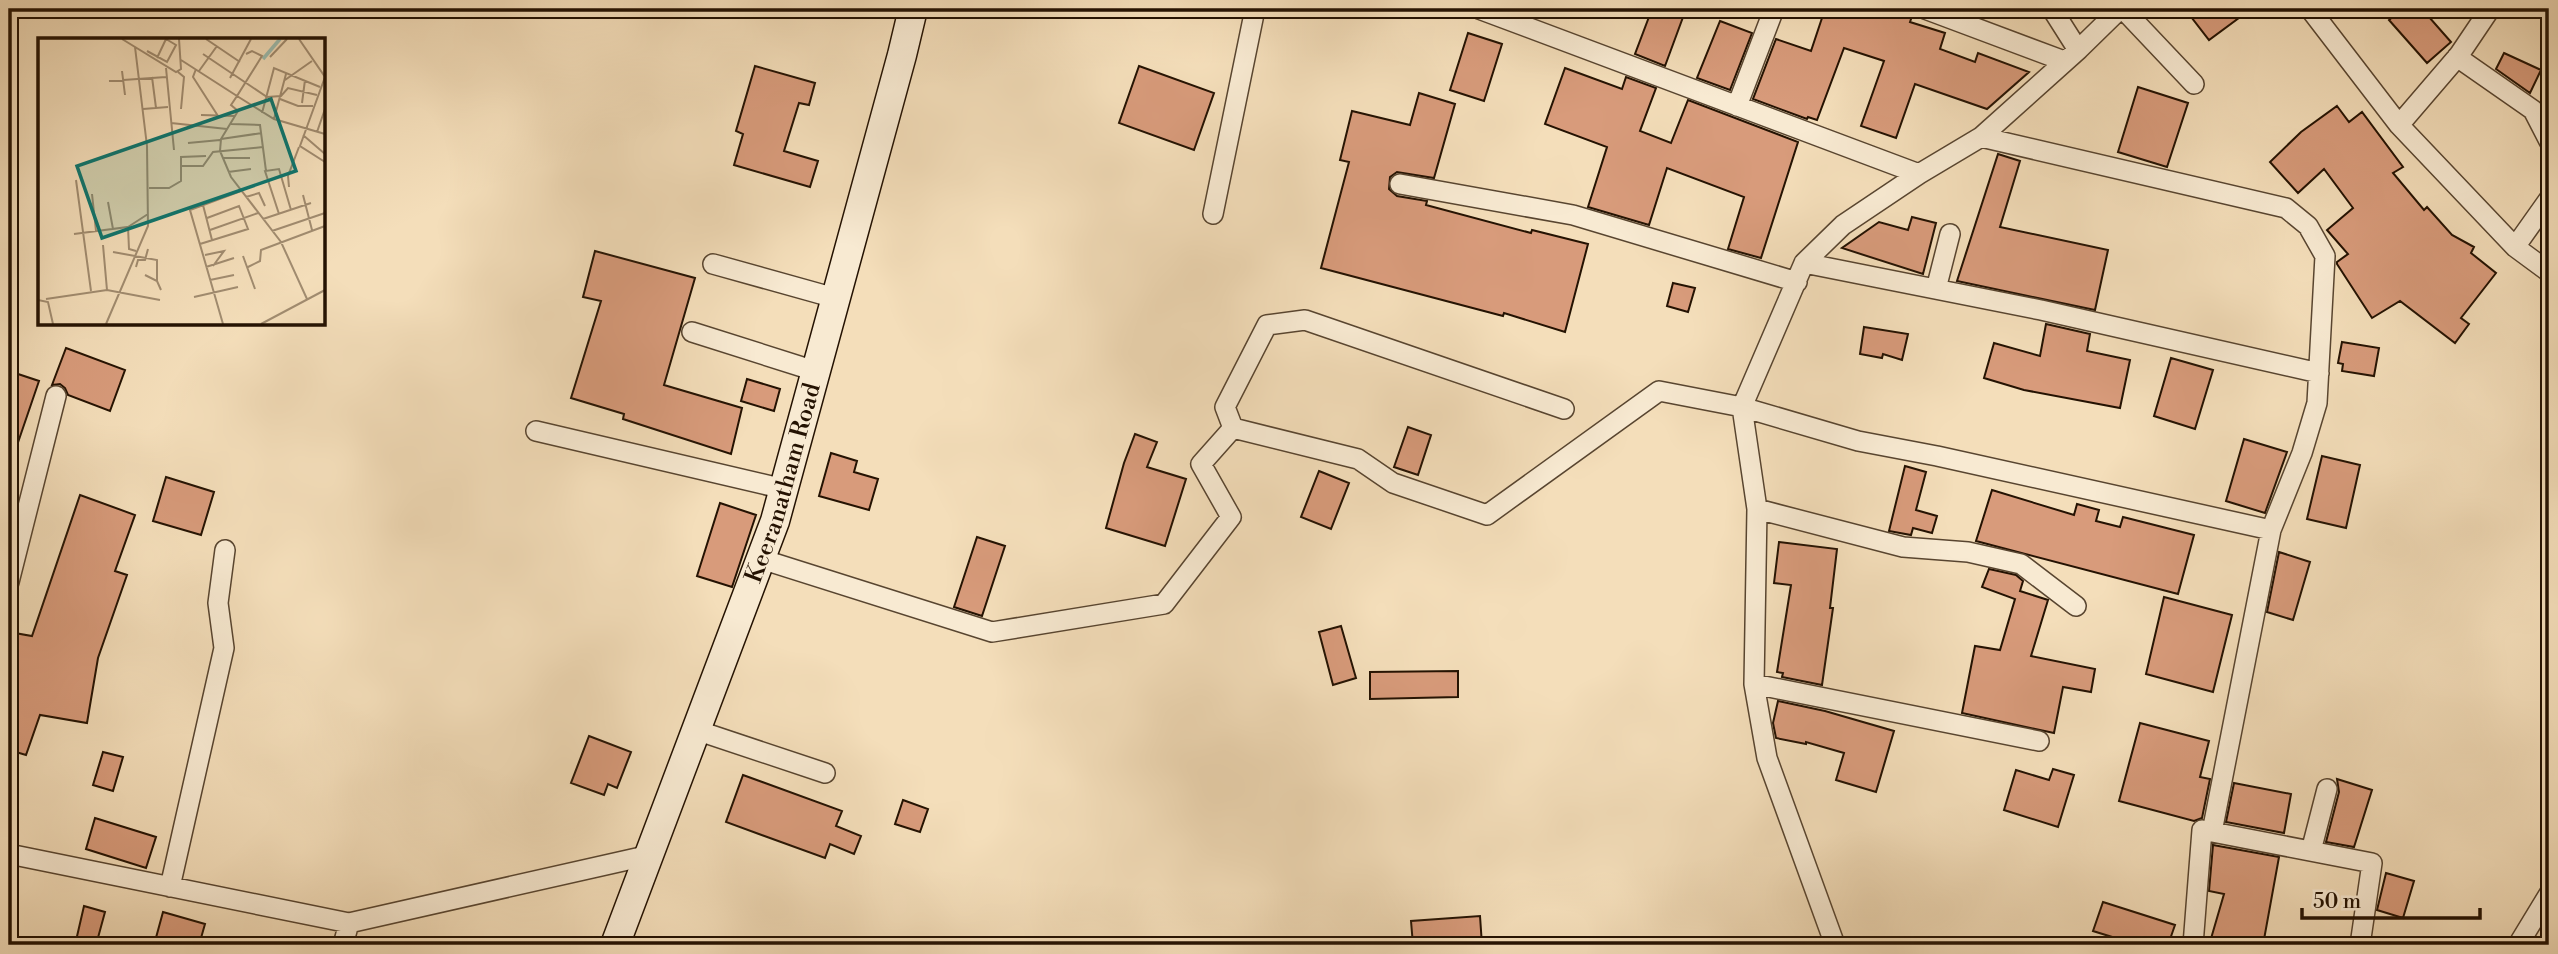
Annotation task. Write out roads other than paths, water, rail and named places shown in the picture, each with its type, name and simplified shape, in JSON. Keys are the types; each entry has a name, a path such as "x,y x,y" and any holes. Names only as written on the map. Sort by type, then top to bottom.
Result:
{"street":[{"name":"Keeranatham Road","path":"615,945 761,559 784,489 913,9"},
{"path":"1213,214 1255,9"},
{"path":"1479,9 1919,174"},
{"path":"1737,106 1774,9"},
{"path":"1925,9 2071,55"},
{"path":"2052,9 2071,55"},
{"path":"1835,945 1767,758 1754,684 1757,509 1742,407 1804,263 1843,225 1919,174 1981,137 2121,9 2194,84"},
{"path":"2310,9 2399,125 2515,247 2549,272"},
{"path":"2399,125 2457,57 2490,9"},
{"path":"2457,57 2533,110 2549,141"},
{"path":"1981,137 2286,208 2308,226 2325,256 2316,403 2272,530 2213,832"},
{"path":"1400,184 1573,215 1797,282"},
{"path":"2515,247 2549,199"},
{"path":"1936,289 1950,234"},
{"path":"1804,263 2041,310 2319,373"},
{"path":"713,264 835,298"},
{"path":"1233,428 1225,407 1266,325 1305,320 1564,409"},
{"path":"692,332 815,371"},
{"path":"1233,428 1359,459 1393,483 1487,515 1659,391 1742,407 1858,441 2272,530"},
{"path":"9,582 55,396"},
{"path":"761,559 992,632 1164,604 1231,517 1201,464 1233,428"},
{"path":"537,431 784,489"},
{"path":"1757,509 1903,547 1968,552 2021,564 2076,606"},
{"path":"170,887 224,648 218,603 225,550"},
{"path":"1754,684 2039,741"},
{"path":"696,730 825,773"},
{"path":"2311,851 2327,789"},
{"path":"2193,945 2202,830 2372,863 2360,945"},
{"path":"9,854 349,923 650,855"},
{"path":"2518,945 2549,894"},
{"path":"343,945 349,923"}]}
